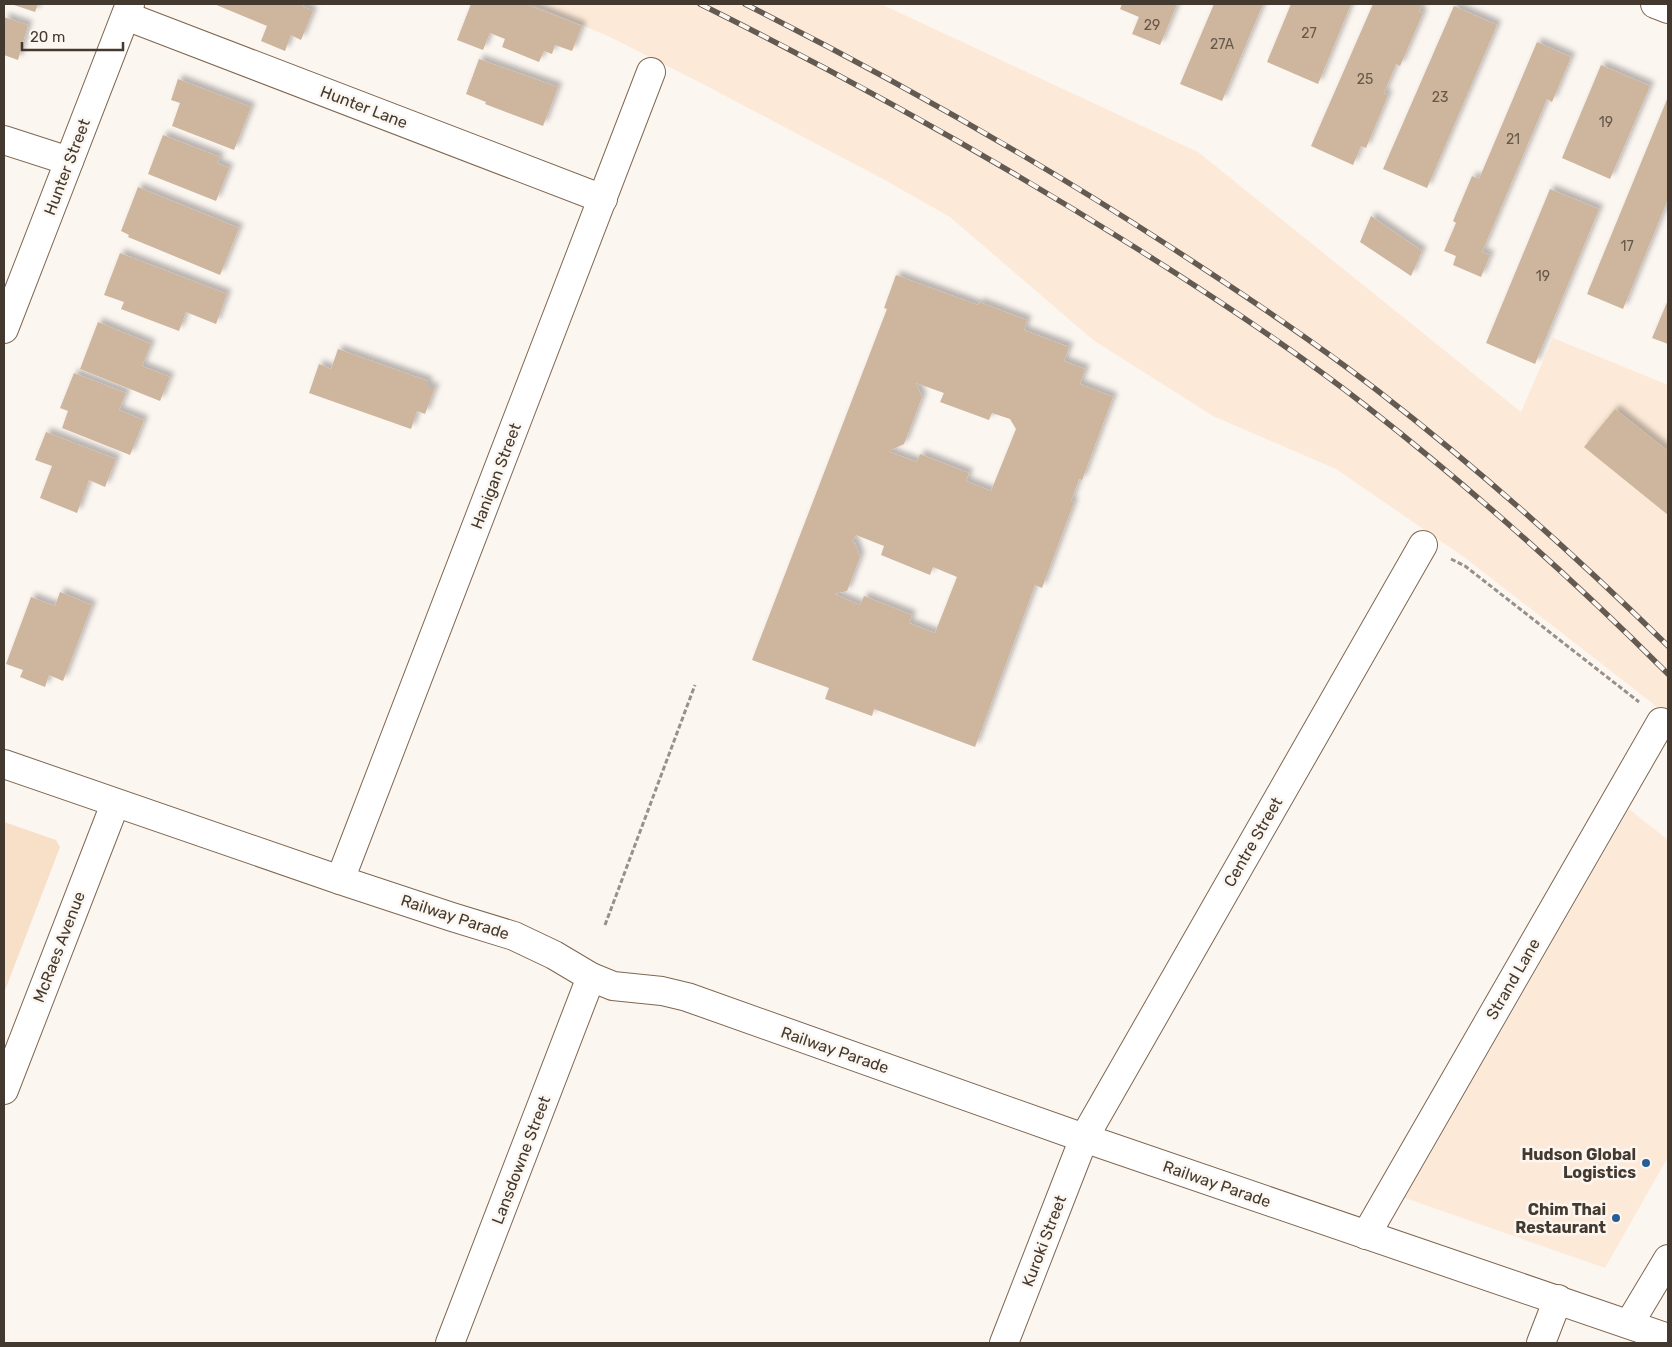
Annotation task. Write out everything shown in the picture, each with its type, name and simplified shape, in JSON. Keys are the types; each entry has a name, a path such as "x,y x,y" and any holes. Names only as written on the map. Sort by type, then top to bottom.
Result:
{"street":[{"path":"1655,4 1668,9"},
{"name":"Hunter Street","path":"4,329 128,10"},
{"name":"Hunter Lane","path":"128,10 602,199"},
{"name":"Hanigan Street","path":"340,880 651,72"},
{"path":"4,140 70,161"},
{"name":"Centre Street","path":"1084,1138 1423,546"},
{"name":"Strand Lane","path":"1366,1235 1661,722"},
{"name":"Railway Parade","path":"4,764 115,804 340,880 514,936 554,954 591,977 613,986 662,991 687,997 1084,1138 1668,1338"},
{"name":"McRaes Avenue","path":"4,1090 115,804"},
{"name":"Lansdowne Street","path":"450,1343 591,977"},
{"name":"Kuroki Street","path":"1004,1343 1084,1138"},
{"path":"1629,1324 1668,1259"},
{"path":"1541,1343 1558,1299"}],"path":[{"path":"1423,546 1465,566 1623,689 1661,722"},
{"path":"605,925 695,686"}],"shaded area":[{"path":"533,4 881,4 1198,152 1521,412 1553,338 1668,385 1668,719 1661,710 1464,557 1336,469 1213,416 1093,340 950,217 883,179 701,83 610,37"},
{"path":"1629,809 1668,840 1668,1157 1605,1268 1405,1198"},
{"path":"4,822 56,840 60,847 4,993"}],"building":[{"path":"11,4 38,4 35,12"},
{"path":"214,4 304,4 303,6 313,11 301,40 291,35 285,51 261,41 267,26"},
{"path":"471,4 526,4 582,26 572,51 555,45 552,54 544,51 539,62 502,47 505,39 490,33 483,50 457,40"},
{"path":"1122,4 1177,4 1160,45 1132,34 1139,17 1120,9"},
{"path":"1214,4 1263,4 1222,101 1180,84"},
{"path":"1291,4 1351,4 1318,84 1267,62"},
{"path":"1373,4 1422,4 1419,11 1423,13 1400,66 1396,64 1384,93 1388,95 1366,148 1361,146 1353,165 1311,146"},
{"path":"1454,6 1497,25 1427,188 1383,169"},
{"path":"4,17 28,25 18,60 4,55"},
{"path":"1537,42 1571,57 1552,102 1547,99 1482,252 1490,255 1481,277 1453,265 1456,256 1444,251 1456,223 1453,221 1472,176 1479,179"},
{"path":"479,59 558,87 543,126 485,104 486,102 466,94"},
{"path":"1601,65 1650,86 1610,179 1562,158"},
{"path":"178,79 251,107 234,150 172,126 180,103 171,100"},
{"path":"1668,97 1668,199 1623,309 1587,294"},
{"path":"163,135 220,157 217,163 229,168 216,201 148,174"},
{"path":"138,187 239,228 220,275 128,237 129,235 121,231"},
{"path":"1550,189 1599,209 1535,364 1486,343"},
{"path":"1371,216 1422,251 1411,276 1360,242"},
{"path":"120,253 227,294 216,324 186,312 179,331 121,309 124,302 104,295"},
{"path":"896,275 978,305 979,302 1027,320 1024,330 1069,347 1064,361 1085,369 1080,384 1113,397 1082,480 1079,479 1071,501 1074,502 1042,588 1035,585 975,747 874,709 872,716 825,699 829,688 752,660 887,309 884,308","holes":["916,383 944,393 940,402 989,420 992,413 1010,419 1016,429 991,491 966,481 969,473 920,454 917,462 890,452 904,444 922,397","856,535 884,546 881,555 930,575 933,567 957,577 935,633 909,623 912,615 864,596 860,605 834,594 847,591 860,557 855,543 852,542"]},
{"path":"1668,300 1668,344 1652,338"},
{"path":"98,322 151,344 142,366 170,377 160,401 80,369"},
{"path":"338,349 428,381 428,387 435,387 425,414 417,411 411,429 309,393 319,364 331,369"},
{"path":"74,373 126,393 119,410 144,420 130,455 62,428 68,411 60,408"},
{"path":"1615,409 1668,451 1668,515 1584,447"},
{"path":"46,432 116,459 105,487 89,480 77,513 40,498 52,466 35,460"},
{"path":"60,592 92,605 63,681 49,675 45,687 20,677 23,670 6,664 31,597 55,606"}],"railway":[{"path":"700,4 866,90 975,151 1136,248 1224,304 1282,344 1406,437 1483,502 1559,569 1668,674"},
{"path":"745,4 907,89 1013,150 1169,246 1301,334 1378,391 1490,483 1598,579 1668,646"}],"place":[{"name":"Hudson Global Logistics","path":"1646,1163"},
{"name":"Chim Thai Restaurant","path":"1616,1218"}]}
